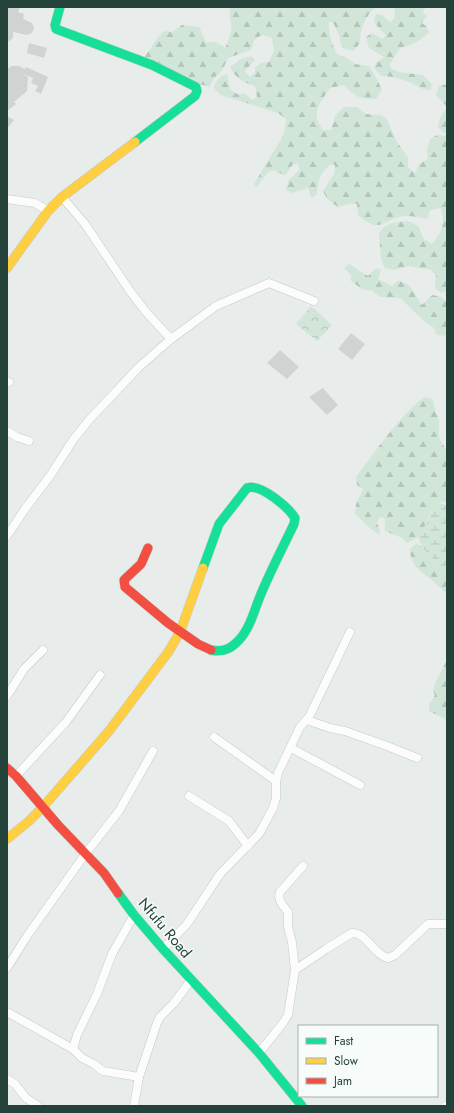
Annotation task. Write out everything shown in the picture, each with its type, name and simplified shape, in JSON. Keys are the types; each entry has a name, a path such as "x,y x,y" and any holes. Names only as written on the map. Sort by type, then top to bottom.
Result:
{"street":[{"path":"7,268 48,211 62,197 195,96 197,89 152,65 56,29 55,25 60,7"},
{"path":"62,197 85,224 146,312 171,339"},
{"path":"7,199 35,203 48,211"},
{"path":"7,536 50,476 73,440 89,420 139,367 171,339 216,306 269,283 314,301"},
{"path":"7,431 17,437 29,441"},
{"path":"7,839 29,822 110,731 169,652 180,632 219,524 244,489 251,487 260,490 291,512 294,518 294,524 261,594 247,630 238,643 222,651 210,650 180,632 142,602 124,585 126,578 141,564 148,548"},
{"path":"163,949 187,924 220,874 259,834 273,808 276,798 276,781 278,773 300,726 307,720 350,632"},
{"path":"7,696 24,669 43,650"},
{"path":"16,776 66,722 100,675"},
{"path":"307,720 380,743 417,758"},
{"path":"214,737 276,781"},
{"path":"291,748 360,785"},
{"path":"7,968 27,936 86,853 119,811 153,751"},
{"name":"Nfufu Road","path":"7,768 16,776 42,808 86,853 114,885 134,915 191,980 259,1053 302,1106"},
{"path":"189,796 229,821 248,846"},
{"path":"259,1053 286,1018 295,970 292,942 288,927 288,912 281,904 279,896 280,892 302,866"},
{"path":"73,1049 77,1035 97,994 112,954 134,915"},
{"path":"295,970 352,932 358,934 382,956 388,958 395,954 428,924 447,924"},
{"path":"134,1106 139,1077 154,1030 160,1017 174,1003 191,980"},
{"path":"7,1012 73,1049 82,1058 94,1064 103,1071 139,1077"},
{"path":"7,1079 15,1084 24,1097 38,1106"}],"green space":[{"path":"231,7 376,7 366,18 362,28 360,43 353,51 342,48 340,38 334,24 329,21 329,30 337,54 347,58 355,64 369,66 382,90 376,99 365,99 351,92 344,85 330,88 320,103 317,118 323,130 331,130 335,116 344,107 357,107 366,114 380,115 387,119 397,142 408,157 408,167 415,173 419,164 428,159 427,149 430,139 437,135 447,136 447,291 441,293 435,288 436,274 431,270 408,266 394,270 385,268 381,260 379,233 384,227 392,223 404,221 411,222 419,227 423,238 432,244 442,228 443,219 441,208 430,210 428,219 406,216 398,217 382,224 372,224 358,215 357,204 349,204 338,207 327,199 323,191 334,174 335,165 331,164 320,178 317,195 311,198 308,188 292,193 286,190 288,181 299,170 298,164 293,164 285,176 274,170 268,172 257,187 254,184 284,134 286,119 278,113 221,95 214,88 218,79 227,74 230,89 237,94 246,94 252,100 257,97 255,86 240,80 230,67 239,60 251,56 255,60 245,71 250,77 255,72 255,67 261,63 269,62 274,51 272,38 262,35 254,40 251,50 228,58 222,71 215,77 208,89 207,86 186,81 142,61 158,37 164,31 172,32 182,25 199,27 206,42 216,42 225,48 231,33"},
{"path":"393,7 425,7 423,13 427,16 422,23 426,26 429,32 409,46 400,48 390,64 391,68 399,72 423,75 432,84 431,90 426,90 402,79 381,76 374,68 376,63 384,57 369,48 366,37 372,33 383,39 386,35 374,22 376,14 382,15 390,22 394,19 395,10"},
{"path":"447,84 447,107 436,95 439,86"},
{"path":"447,107 447,133 444,133 438,127 440,118"},
{"path":"349,264 368,276 376,268 381,270 378,279 392,286 397,281 406,284 412,289 422,305 432,295 442,297 447,303 447,336 437,335 433,327 426,323 400,298 380,297 372,291 362,289 351,281 351,275 344,268"},
{"path":"311,306 332,325 317,341 296,324"},
{"path":"426,397 433,400 439,420 439,437 447,449 447,501 441,502 434,506 424,528 415,539 407,543 402,538 385,531 385,519 380,517 377,523 380,531 379,535 355,514 356,504 363,489 357,485 356,477 409,410"},
{"path":"440,503 447,506 447,575 423,548 417,536 428,521 434,506"},
{"path":"417,543 447,575 447,594 414,564 410,555 410,549"},
{"path":"447,660 447,720 429,711 429,704 435,695 433,691 436,681"}],"building":[{"path":"7,7 20,7 18,12 24,14 23,19 32,23 34,28 32,33 27,35 13,32 13,38 7,43"},
{"path":"29,43 47,48 44,58 27,53"},
{"path":"12,66 19,66 25,69 26,67 48,77 41,94 35,91 38,86 31,83 33,78 23,74 28,77 27,91 14,102 16,104 7,111 7,69"},
{"path":"7,116 14,120 9,127 7,126"},
{"path":"351,333 365,344 352,360 338,349"},
{"path":"280,350 299,367 287,379 267,363"},
{"path":"323,388 338,405 327,415 309,397"}],"traffic: fast":[{"path":"60,7 55,25 56,29 152,65 196,87 197,91 195,96 135,142"},
{"path":"203,568 219,524 247,488 253,487 266,492 280,502 295,518 294,524 258,600 245,633 236,643 227,649 221,651 211,650"},
{"path":"118,893 134,915 163,949 259,1053 302,1106"}],"traffic: slow":[{"path":"7,268 48,211 62,197 135,142"},
{"path":"7,839 42,808 109,731 169,651 180,632 203,568"}],"traffic: jam":[{"path":"148,548 141,564 124,580 125,587 168,623 198,644 211,650"},
{"path":"7,768 16,776 58,825 104,873 118,893"}]}
